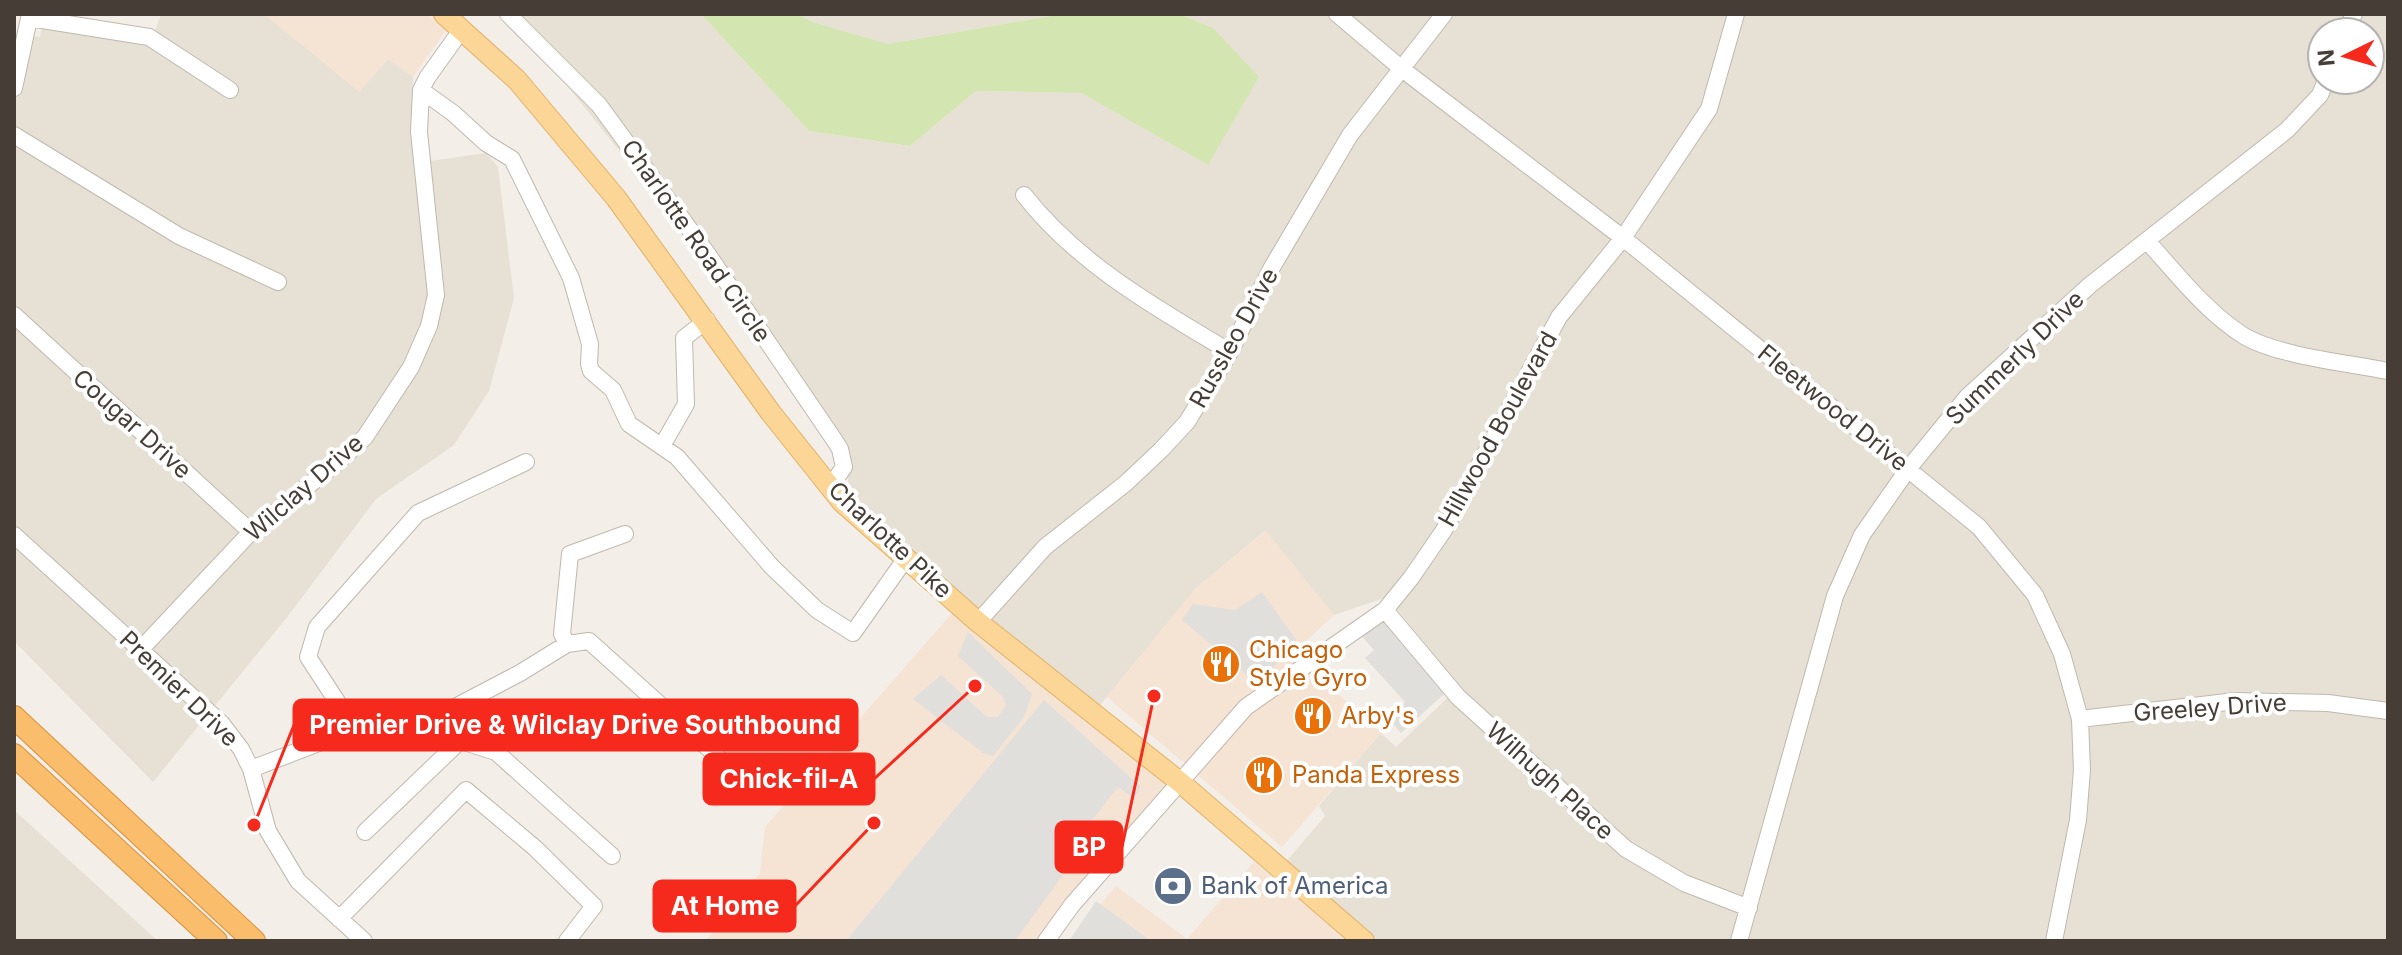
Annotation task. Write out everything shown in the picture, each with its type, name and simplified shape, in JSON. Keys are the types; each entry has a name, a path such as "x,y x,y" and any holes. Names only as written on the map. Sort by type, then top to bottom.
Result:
{"highway":[{"path":"14,717 254,941"},
{"path":"14,755 216,941"}],"main road":[{"name":"Charlotte Pike","path":"444,14 527,92 616,198 707,320 771,413 842,502 978,622 1181,783 1364,941"}],"street":[{"name":"Charlotte Road Circle","path":"508,14 599,105 709,256 803,394 840,449 844,467 830,487"},
{"name":"Fleetwood Drive","path":"1337,14 1402,69 1623,238 1979,527 2035,595 2062,654 2080,719 2082,770 2078,820 2054,941"},
{"name":"Russleo Drive","path":"978,622 1045,547 1126,483 1187,422 1230,352 1271,269 1350,135 1444,14"},
{"name":"Hillwood Boulevard","path":"1046,941 1072,905 1246,707 1385,610 1411,578 1444,530 1559,317 1623,238 1709,109 1736,14"},
{"path":"14,88 30,16 149,37 230,90"},
{"name":"Wilclay Drive","path":"140,650 251,532 365,437 411,367 429,326 436,295 419,132 421,90 462,29"},
{"path":"421,90 486,143 512,159 571,278 590,344 591,371 613,390 629,424 677,457 772,567 817,610 853,633 906,558"},
{"name":"Summerly Drive","path":"1739,941 1835,596 1862,535 1908,469 1967,397 2090,285 2287,130 2319,96"},
{"path":"14,135 179,236 278,282"},
{"path":"1024,195 1036,211 1099,268 1145,302 1230,352"},
{"path":"2147,241 2207,309 2247,338 2286,351 2388,371"},
{"name":"Cougar Drive","path":"14,315 251,532"},
{"path":"662,446 686,404 684,338 707,320"},
{"path":"355,729 308,657 317,627 418,513 526,462"},
{"path":"567,644 562,634 570,554 625,534"},
{"name":"Premier Drive","path":"14,535 222,724 241,749 251,769 268,831 298,881 364,941"},
{"name":"Wilhugh Place","path":"1385,610 1458,697 1626,849 1684,883 1749,908"},
{"path":"417,727 520,673 567,644 589,641 717,756"},
{"name":"Greeley Drive","path":"2080,719 2236,701 2328,703 2388,711"},
{"path":"251,769 355,729 397,723 417,727 496,752 612,856"},
{"path":"365,832 460,741"},
{"path":"339,919 466,790 535,848 594,906 567,941"}],"shaded area":[{"path":"161,14 264,14 359,91 388,59 413,77 417,163 486,153 498,167 514,298 489,391 454,445 376,499 288,616 153,782 14,641 14,34 40,37 42,26 150,46"},
{"path":"264,14 426,14 446,30 413,77 388,59 359,92"},
{"path":"506,14 701,14 809,131 910,146 976,91 1081,93 1208,165 1213,28 1180,14 2388,14 2388,941 1375,941 1284,864 1325,816 1319,806 1381,733 1396,747 1460,686 1387,597 1334,615 1265,531 1196,588 1097,709 848,498 848,473 698,249"},
{"path":"798,14 1062,14 888,44 813,22"},
{"path":"1266,531 1334,615 1293,653 1381,733 1282,847 1107,697 1196,588"},
{"path":"1262,592 1297,641 1258,684 1182,620 1193,604 1235,610"},
{"path":"1385,610 1453,686 1401,733 1388,718 1405,702 1365,658 1374,650 1359,633"},
{"path":"954,611 1169,785 1039,941 706,941 760,873 765,827"},
{"path":"968,632 1032,694 1024,717 993,756 983,753 913,699 941,675 987,717 998,717 1006,705 1003,697 958,656"},
{"path":"1044,700 1141,787 1134,798 1118,787 1088,825 1093,833 1015,941 846,941"},
{"path":"14,810 158,941 14,941"},
{"path":"1254,862 1348,941 1070,941 1116,886 1187,939"},
{"path":"1096,901 1151,941 1069,941"}],"green space":[{"path":"701,14 798,14 813,22 888,44 1062,14 1180,14 1213,28 1259,77 1208,165 1081,93 976,91 910,146 809,131"}],"place":[{"name":"Chicago Style Gyro","path":"1221,664"},
{"name":"Chick-fil-A","path":"975,686"},
{"name":"BP","path":"1154,696"},
{"name":"Arby's","path":"1313,716"},
{"name":"Panda Express","path":"1264,775"},
{"name":"At Home","path":"874,823"},
{"name":"Premier Drive & Wilclay Drive Southbound","path":"254,825"},
{"name":"Bank of America","path":"1173,886"}]}
